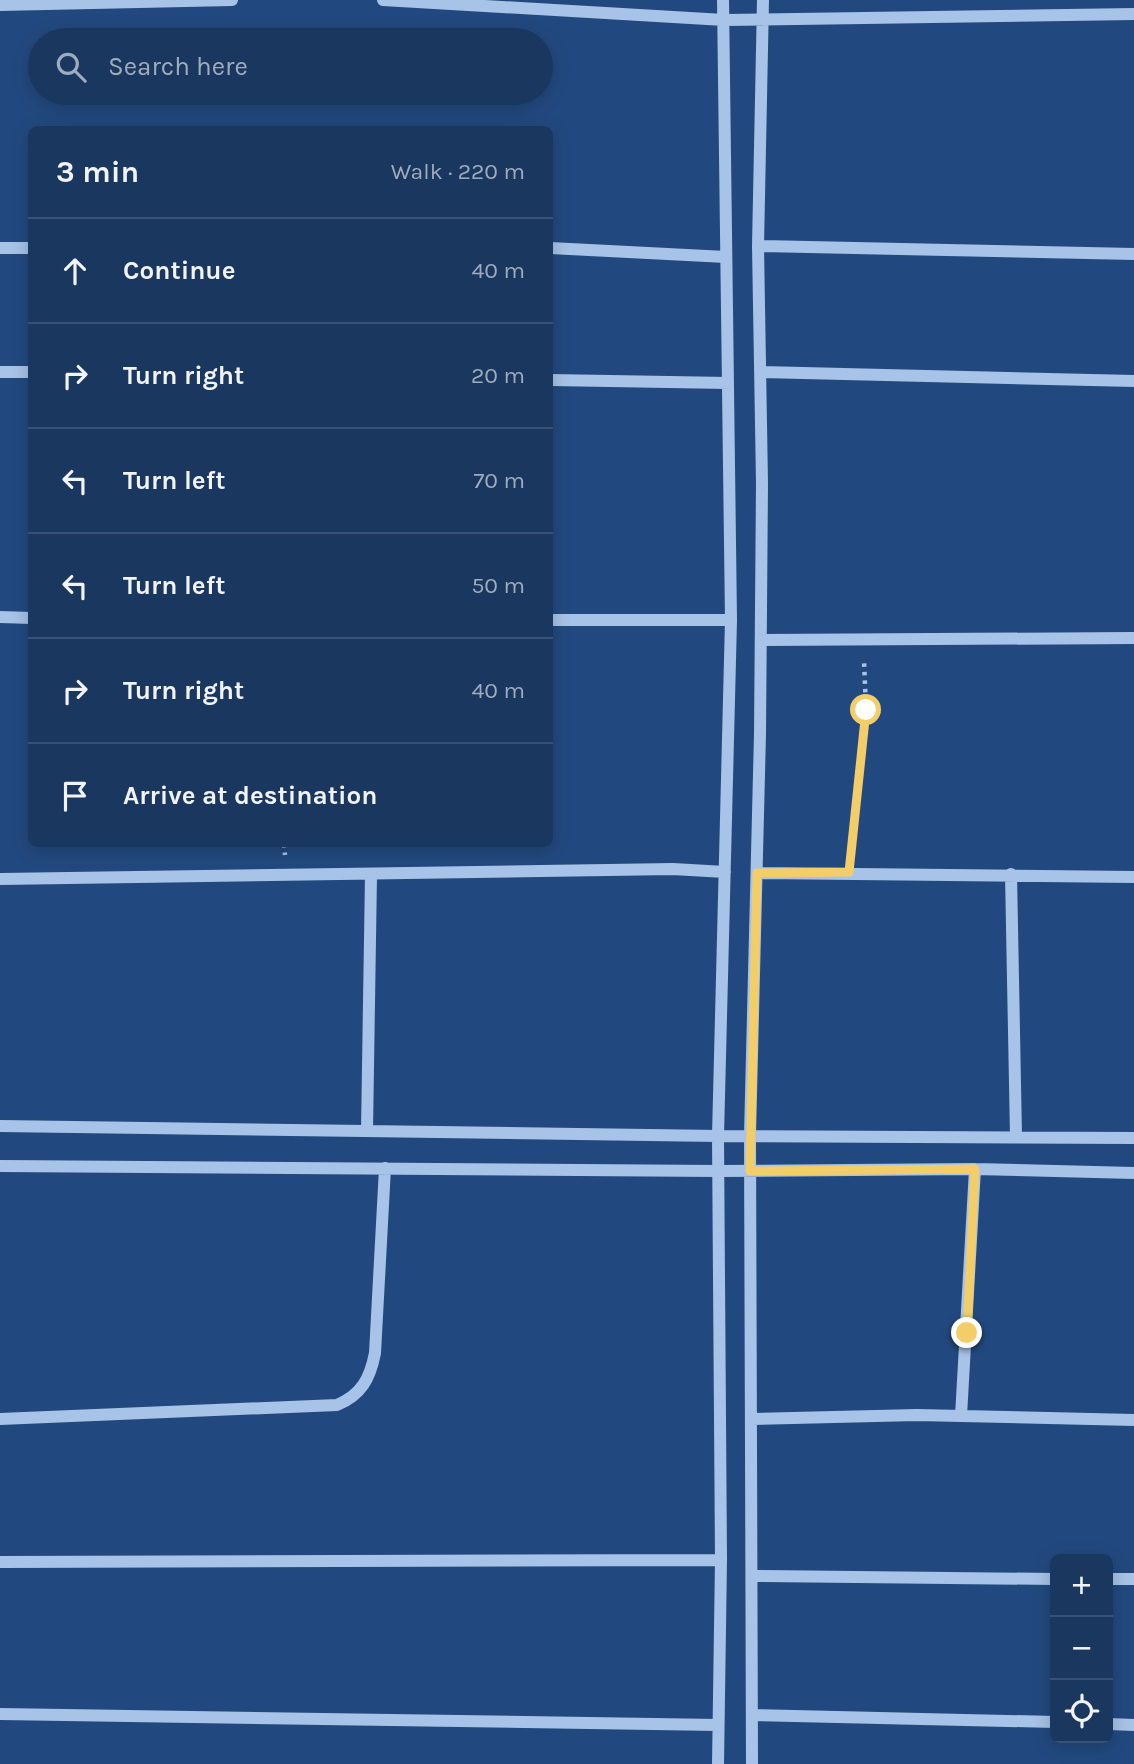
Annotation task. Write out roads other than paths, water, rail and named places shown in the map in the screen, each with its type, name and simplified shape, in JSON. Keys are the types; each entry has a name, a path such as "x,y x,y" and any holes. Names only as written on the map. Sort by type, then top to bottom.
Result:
{"street":[{"path":"0,5 232,0"},
{"path":"383,0 724,20 1134,15"},
{"path":"718,1764 721,1560 718,1136 731,620 723,0"},
{"path":"752,1764 750,1135 761,640 758,246 763,0"},
{"path":"758,246 1134,254"},
{"path":"0,248 28,248"},
{"path":"553,248 726,257"},
{"path":"0,372 28,372"},
{"path":"760,372 1134,381"},
{"path":"553,380 728,383"},
{"path":"0,617 28,618"},
{"path":"553,620 731,620"},
{"path":"761,640 1134,638"},
{"path":"0,879 673,869 725,872"},
{"path":"757,873 1134,877"},
{"path":"1011,874 1016,1136"},
{"path":"367,1130 371,875"},
{"path":"0,1126 718,1136 1134,1138"},
{"path":"0,1166 718,1171 975,1169 1134,1173"},
{"path":"0,1419 337,1405 357,1395 372,1371 375,1353 385,1168"},
{"path":"961,1416 975,1169"},
{"path":"751,1419 961,1416 1134,1420"},
{"path":"0,1562 721,1560"},
{"path":"753,1576 1050,1579"},
{"path":"1113,1579 1134,1580"},
{"path":"0,1714 718,1725"},
{"path":"753,1715 1050,1722"},
{"path":"1113,1724 1134,1725"}]}
